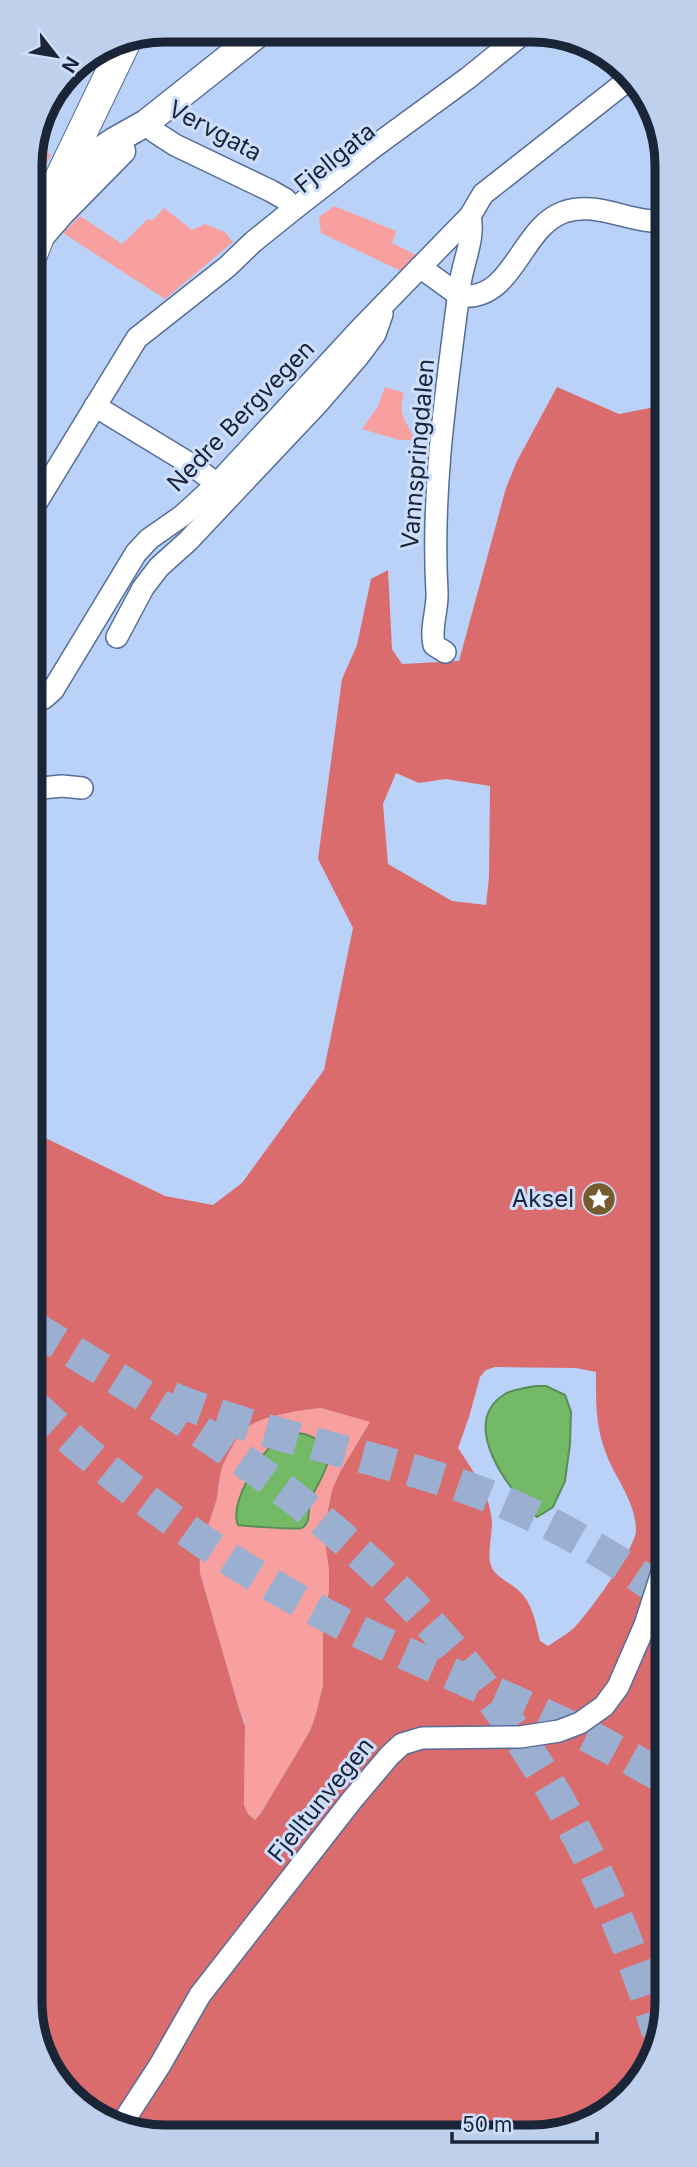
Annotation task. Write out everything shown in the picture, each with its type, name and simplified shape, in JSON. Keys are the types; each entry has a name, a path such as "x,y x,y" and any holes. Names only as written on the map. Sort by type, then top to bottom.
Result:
{"main road":[{"path":"42,222 121,50"}],"street":[{"path":"60,178 146,123 247,42"},
{"name":"Fjellgata","path":"42,493 137,338 227,267 294,209 513,42"},
{"name":"Fjellgata","path":"227,267 258,253 409,132 468,78"},
{"name":"Nedre Bergvegen","path":"42,697 53,690 136,553 149,539 182,516 217,484 473,212 490,187 624,83"},
{"name":"Nedre Bergvegen","path":"473,212 491,202 631,92"},
{"path":"42,233 146,123"},
{"name":"Vervgata","path":"146,123 164,139 271,191 294,209"},
{"path":"419,267 460,296 479,295 498,284 542,226 563,212 589,209 653,227"},
{"name":"Vannspringdalen","path":"445,652 434,645 432,635 437,604 435,520 443,428 473,212"},
{"path":"117,637 143,588 159,567 188,541 357,358 375,334 383,306"},
{"path":"95,407 192,465 217,484"},
{"path":"42,788 82,788"},
{"name":"Fjelltunvegen","path":"125,2118 160,2065 200,1994 390,1755 402,1744 422,1738 520,1737 559,1731 580,1723 604,1706 618,1687 645,1625 655,1594"}],"shaded area":[{"path":"43,150 51,155 42,171"},
{"path":"334,206 396,231 392,243 416,255 401,271 321,233 319,217"},
{"path":"164,208 192,230 205,224 225,232 233,242 165,299 63,233 80,216 122,244"},
{"path":"385,387 404,393 402,413 415,440 399,440 362,429 378,406"},
{"path":"557,387 619,414 655,407 653,2026 639,2064 625,2083 594,2109 556,2123 141,2123 103,2109 78,2089 58,2064 44,2026 42,1136 165,1196 213,1205 242,1183 324,1070 353,928 318,859 342,679 357,645 371,579 388,570 392,649 402,664 459,661 506,488 517,461","holes":["396,773 419,783 446,779 490,786 486,905 452,901 388,864 383,804","495,1367 576,1368 596,1372 600,1435 635,1520 634,1539 610,1581 574,1628 548,1646 540,1641 527,1600 493,1571 490,1561 491,1511 480,1483 458,1448 480,1377 486,1370","321,1408 370,1422 340,1472 332,1490 328,1510 325,1541 329,1590 323,1628 323,1685 316,1714 310,1731 255,1820 244,1805 245,1726 200,1573 201,1556 222,1468 240,1433 250,1425 269,1417"]},
{"path":"546,1386 565,1395 571,1412 565,1481 553,1507 537,1517 502,1475 487,1439 486,1422 491,1407 505,1394"},
{"path":"321,1408 370,1422 340,1472 332,1490 328,1510 325,1541 329,1590 323,1628 323,1685 316,1714 310,1731 255,1820 244,1805 245,1722 200,1573 201,1556 222,1468 243,1430 269,1417"},
{"path":"293,1433 314,1438 327,1450 327,1466 311,1498 305,1525 292,1529 238,1525 236,1516 241,1494 253,1470 276,1441"}],"tunnel":[{"path":"42,1333 176,1416 281,1488 375,1568 431,1625 481,1684 526,1747 566,1813 601,1883 632,1955 654,2020"},
{"path":"171,1398 241,1423 421,1473 484,1494 539,1518 591,1546 655,1588"},
{"path":"42,1413 96,1461 164,1514 271,1585 371,1637 573,1729 655,1772"}],"place":[{"name":"Aksel","path":"599,1199"}]}
